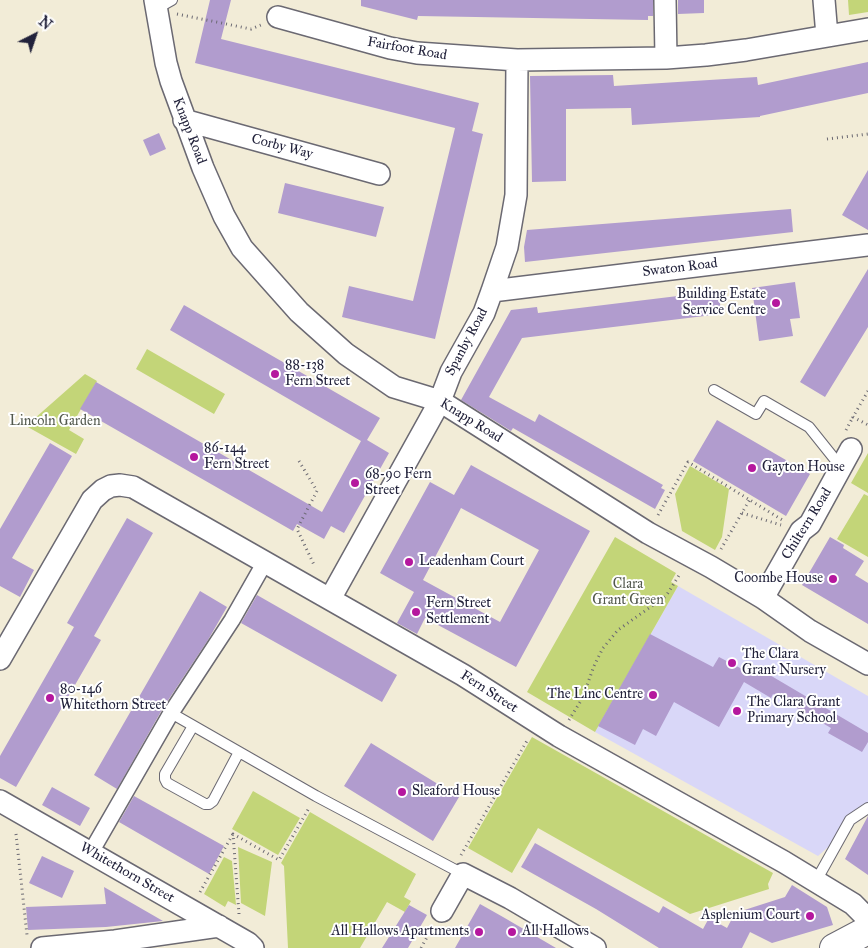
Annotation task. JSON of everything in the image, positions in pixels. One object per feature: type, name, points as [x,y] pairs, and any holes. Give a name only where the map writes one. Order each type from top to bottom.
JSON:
[{"type":"main road","points":[[834,948],[868,930]]},
{"type":"street","points":[[665,0],[666,58]]},
{"type":"street","points":[[824,0],[827,36]]},
{"type":"street","name":"Knapp Road","points":[[161,3],[166,63],[184,120],[224,216],[242,248],[289,302],[328,339],[370,372],[394,387],[440,400],[648,533],[711,567],[762,598],[810,631],[868,664]]},
{"type":"street","name":"Fairfoot Road","points":[[278,17],[390,48],[417,53],[517,60],[706,56],[868,29]]},
{"type":"street","name":"Spanby Road","points":[[330,599],[440,400],[451,372],[484,313],[492,291],[507,247],[516,195],[517,60]]},
{"type":"street","name":"Corby Way","points":[[184,120],[379,174]]},
{"type":"street","name":"Swaton Road","points":[[492,291],[868,245]]},
{"type":"street","name":"Chiltern Road","points":[[762,598],[801,531],[810,524],[846,458]]},
{"type":"street","name":"Fern Street","points":[[0,659],[92,500],[102,490],[110,486],[133,487],[463,675],[559,736],[816,882],[853,904],[868,919]]},
{"type":"street","points":[[91,852],[171,713],[232,620],[264,562]]},
{"type":"street","name":"Whitethorn Street","points":[[6,805],[248,942],[253,948]]},
{"type":"street","points":[[442,910],[458,871],[510,898],[596,948]]},
{"type":"street","points":[[35,943],[115,941],[225,930]]},
{"type":"lane","points":[[714,390],[756,414],[764,401],[809,427],[846,458]]},
{"type":"lane","points":[[171,713],[316,796],[458,871]]},
{"type":"lane","points":[[193,726],[165,774],[164,779],[205,804],[213,801],[239,752]]},
{"type":"lane","points":[[816,882],[850,820],[868,808]]},
{"type":"path","points":[[161,3],[251,29],[278,17]]},
{"type":"path","points":[[827,139],[868,134]]},
{"type":"path","points":[[868,390],[853,417],[868,425]]},
{"type":"path","points":[[300,461],[317,492],[297,529],[330,599]]},
{"type":"path","points":[[648,533],[688,462],[801,531]]},
{"type":"path","points":[[711,567],[750,499]]},
{"type":"path","points":[[742,512],[801,531]]},
{"type":"path","points":[[559,736],[582,699],[603,648],[618,630],[666,596],[691,557]]},
{"type":"path","points":[[458,871],[538,722]]},
{"type":"path","points":[[233,834],[279,860],[316,796]]},
{"type":"path","points":[[6,805],[35,943]]},
{"type":"path","points":[[191,910],[233,834]]},
{"type":"path","points":[[225,930],[239,917],[233,834]]},
{"type":"shaded area","name":"The Clara Grant Primary School","points":[[678,586],[868,696],[868,812],[818,856],[595,732]]},
{"type":"green space","points":[[848,0],[868,0],[868,12],[849,15]]},
{"type":"green space","points":[[147,349],[225,394],[214,414],[136,369]]},
{"type":"green space","name":"Lincoln Garden","points":[[85,374],[97,381],[69,430],[84,439],[76,454],[26,426]]},
{"type":"green space","points":[[868,453],[868,493],[851,483]]},
{"type":"green space","points":[[690,466],[729,489],[722,537],[715,550],[682,531],[675,494]]},
{"type":"green space","points":[[864,494],[868,496],[868,557],[837,539]]},
{"type":"green space","name":"Clara Grant Green","points":[[615,537],[676,573],[671,582],[678,586],[595,732],[527,692]]},
{"type":"green space","points":[[532,737],[773,873],[768,884],[769,889],[690,914],[538,828],[512,873],[468,848]]},
{"type":"green space","points":[[253,791],[300,818],[278,855],[232,829]]},
{"type":"green space","points":[[310,812],[416,874],[404,897],[411,901],[405,912],[387,902],[360,948],[288,948],[284,866],[281,863]]},
{"type":"green space","points":[[238,847],[272,862],[265,916],[241,903]]},
{"type":"green space","points":[[224,857],[232,861],[236,905],[228,901],[225,907],[204,894]]},
{"type":"building","points":[[210,0],[231,0],[221,39],[479,103],[472,131],[483,134],[435,339],[342,317],[349,286],[413,301],[455,128],[195,63]]},
{"type":"building","points":[[361,0],[653,0],[653,16],[648,16],[648,20],[418,16],[417,20],[361,6]]},
{"type":"building","points":[[678,0],[704,0],[704,13],[678,14]]},
{"type":"building","points":[[868,62],[868,93],[760,117],[632,125],[631,108],[566,109],[566,181],[532,182],[530,76],[613,75],[614,86],[757,77],[758,85]]},
{"type":"building","points":[[159,133],[166,149],[150,156],[143,140]]},
{"type":"building","points":[[868,170],[868,230],[842,215]]},
{"type":"building","points":[[285,183],[384,207],[376,237],[278,213]]},
{"type":"building","points":[[791,209],[793,232],[525,262],[524,247],[527,230]]},
{"type":"building","points":[[868,269],[868,327],[825,397],[800,382]]},
{"type":"building","name":"Building Estate Service Centre","points":[[795,282],[800,318],[790,319],[793,336],[759,341],[752,288]]},
{"type":"building","points":[[719,291],[721,314],[522,338],[489,397],[535,422],[539,414],[663,485],[661,488],[665,490],[655,509],[513,428],[511,431],[461,400],[511,310],[537,307],[538,313]]},
{"type":"building","points":[[184,305],[380,418],[367,440],[389,453],[344,533],[331,526],[324,539],[297,524],[293,531],[80,409],[96,382],[322,512],[361,441],[170,330]]},
{"type":"building","name":"Gayton House","points":[[717,420],[810,474],[786,516],[693,461]]},
{"type":"building","points":[[50,443],[72,456],[12,558],[34,570],[20,597],[0,586],[0,529]]},
{"type":"building","name":"Leadenham Court","points":[[471,465],[590,531],[516,667],[425,618],[417,634],[397,623],[414,592],[380,573],[430,482],[454,495]],"holes":[[[461,508],[539,550],[500,622],[423,580]]]},
{"type":"building","name":"80-146 Whitethorn Street","points":[[127,518],[153,533],[94,636],[101,640],[16,787],[0,778],[0,756],[74,627],[67,623]]},
{"type":"building","name":"Coombe House","points":[[830,537],[844,545],[843,548],[864,561],[855,575],[868,583],[868,624],[802,585]]},
{"type":"building","points":[[200,591],[227,607],[208,640],[163,708],[117,789],[94,775]]},
{"type":"building","points":[[257,595],[397,675],[382,702],[241,623]]},
{"type":"building","points":[[650,634],[713,667],[719,657],[742,669],[746,661],[868,733],[868,742],[862,752],[828,733],[831,728],[773,694],[771,698],[744,682],[719,727],[674,702],[656,736],[643,729],[635,745],[598,726]]},
{"type":"building","name":"Sleaford House","points":[[371,743],[459,797],[433,841],[344,786]]},
{"type":"building","points":[[52,787],[90,808],[80,826],[42,805]]},
{"type":"building","points":[[134,796],[224,846],[209,874],[119,822]]},
{"type":"building","points":[[868,816],[868,875],[845,859]]},
{"type":"building","points":[[535,843],[659,913],[663,906],[703,929],[709,918],[727,928],[735,913],[785,897],[792,885],[827,907],[833,925],[772,943],[750,932],[742,948],[659,948],[596,909],[521,867]]},
{"type":"building","points":[[42,856],[74,871],[62,898],[29,883]]},
{"type":"building","points":[[104,887],[163,921],[106,927],[28,930],[26,907],[106,904]]},
{"type":"building","points":[[480,904],[503,917],[556,948],[455,948]]},
{"type":"building","points":[[409,905],[427,915],[408,948],[382,948]]},
{"type":"place","name":"Building Estate Service Centre","points":[[776,303]]},
{"type":"place","name":"88-138 Fern Street","points":[[275,374]]},
{"type":"place","name":"86-144 Fern Street","points":[[194,457]]},
{"type":"place","name":"Gayton House","points":[[752,468]]},
{"type":"place","name":"68-90 Fern Street","points":[[355,483]]},
{"type":"place","name":"Leadenham Court","points":[[409,562]]},
{"type":"place","name":"Coombe House","points":[[833,579]]},
{"type":"place","name":"Fern Street Settlement","points":[[416,612]]},
{"type":"place","name":"The Clara Grant Nursery","points":[[732,663]]},
{"type":"place","name":"The Linc Centre","points":[[653,695]]},
{"type":"place","name":"80-146 Whitethorn Street","points":[[50,698]]},
{"type":"place","name":"The Clara Grant Primary School","points":[[737,711]]},
{"type":"place","name":"Sleaford House","points":[[402,792]]},
{"type":"place","name":"Asplenium Court","points":[[810,916]]},
{"type":"place","name":"All Hallows Apartments","points":[[479,932]]},
{"type":"place","name":"All Hallows","points":[[512,932]]}]
